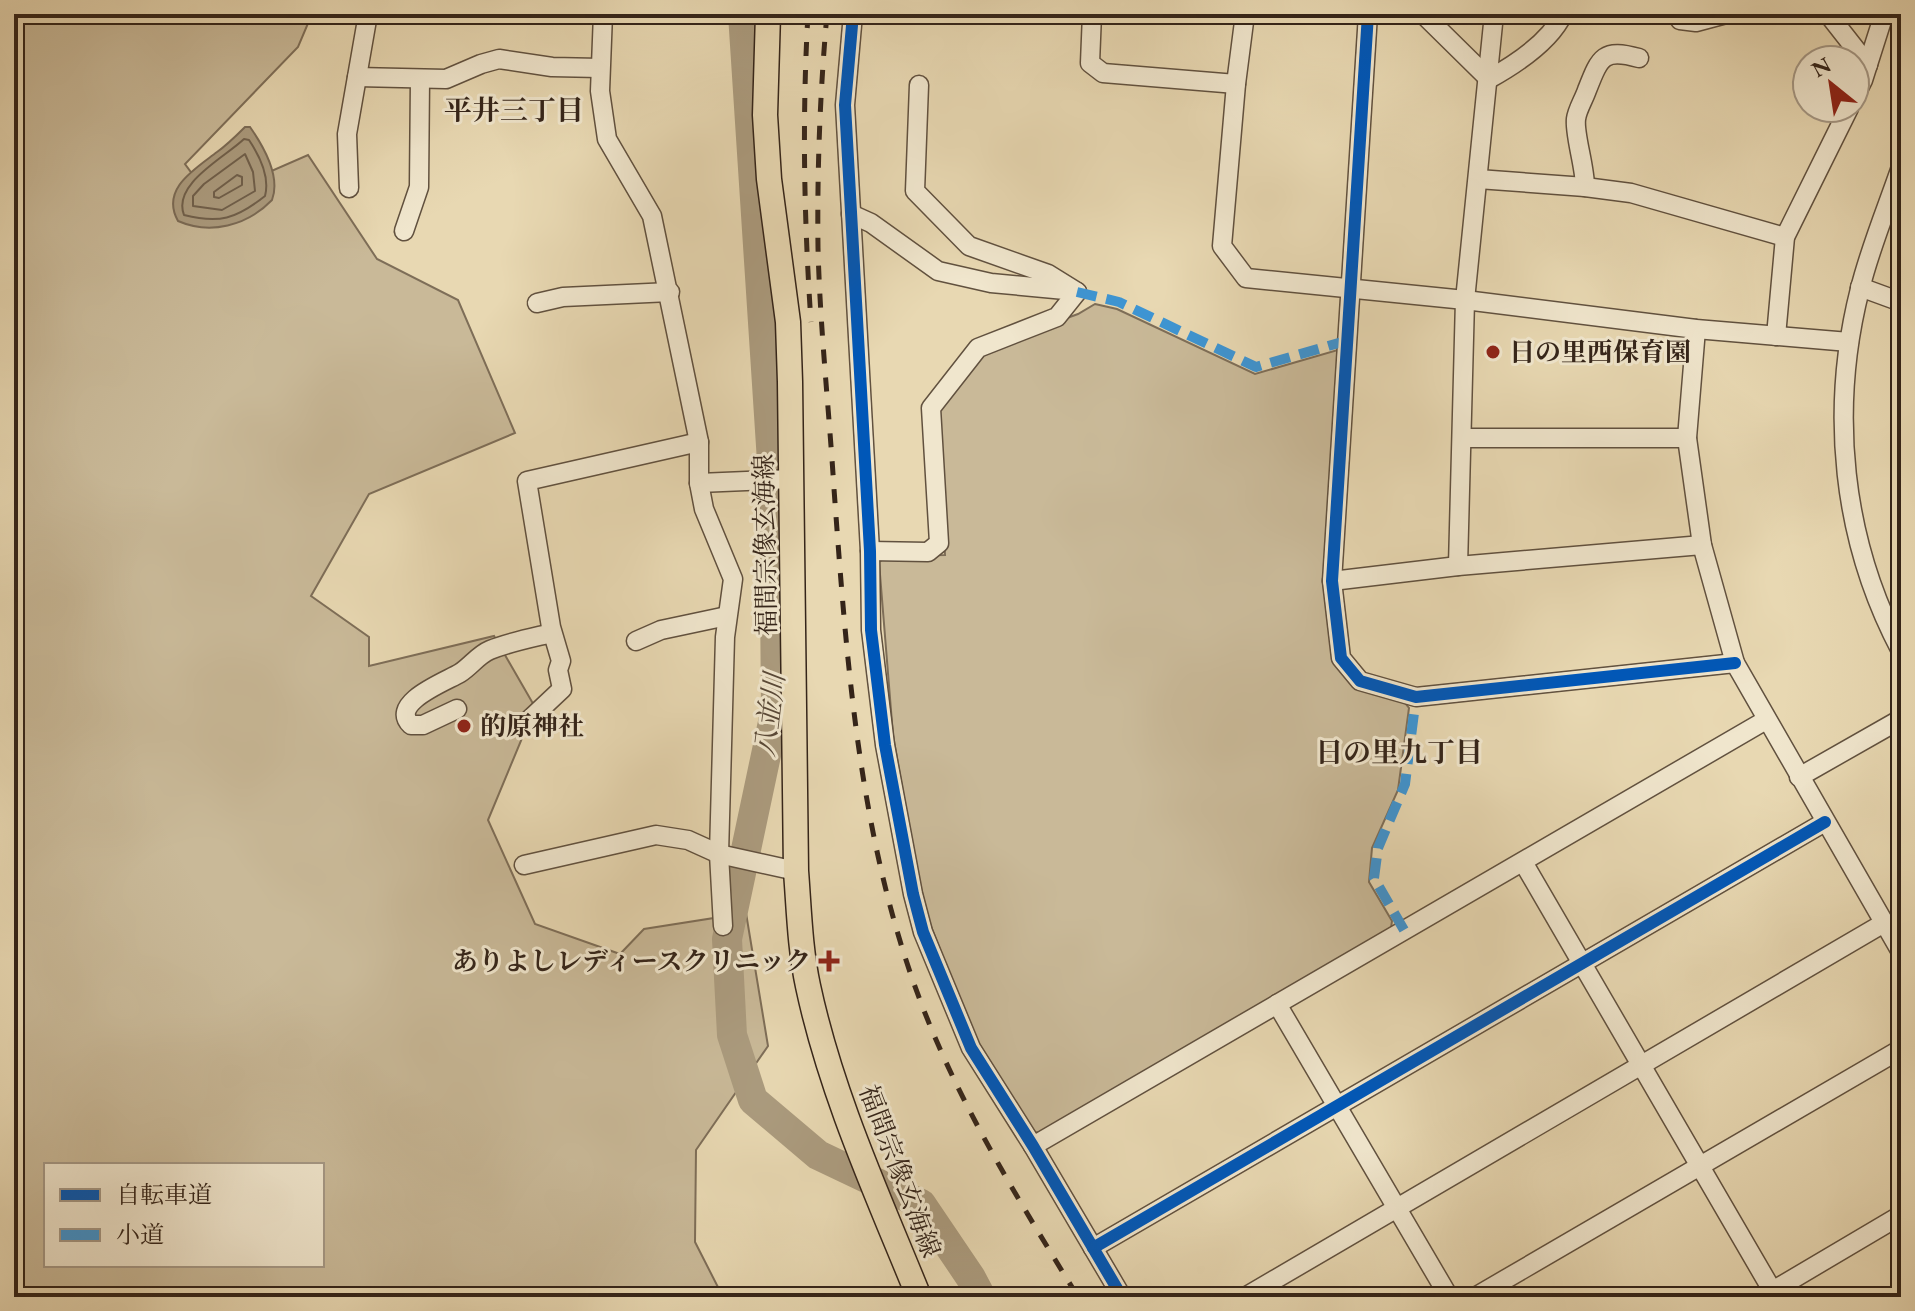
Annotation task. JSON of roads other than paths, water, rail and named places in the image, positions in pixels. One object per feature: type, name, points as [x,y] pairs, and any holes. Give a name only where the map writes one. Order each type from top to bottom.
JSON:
[{"type":"main road","name":"福間宗像玄海線","points":[[768,14],[765,115],[769,179],[788,322],[785,479],[796,871],[801,939],[820,1034],[848,1120],[919,1297]]},
{"type":"street","points":[[349,188],[347,134],[368,14]]},
{"type":"street","points":[[603,14],[600,68],[607,139],[652,216],[699,442],[699,483],[704,509],[733,579],[725,637],[719,854],[723,926]]},
{"type":"street","points":[[853,14],[845,105],[870,551],[871,630],[885,745],[923,932],[971,1048],[1122,1297]]},
{"type":"street","points":[[1092,14],[1090,63],[1103,73],[1236,84]]},
{"type":"street","points":[[1245,14],[1222,246],[1246,278],[1465,300],[1696,329],[1849,342]]},
{"type":"street","points":[[1368,14],[1332,581],[1341,658],[1360,681],[1416,697],[1735,663]]},
{"type":"street","points":[[1423,14],[1489,79]]},
{"type":"street","points":[[1458,566],[1465,300],[1494,14]]},
{"type":"street","points":[[1489,79],[1512,67],[1557,27],[1563,14]]},
{"type":"street","points":[[1676,14],[1680,20],[1696,22],[1726,14]]},
{"type":"street","points":[[1828,14],[1852,44]]},
{"type":"street","points":[[1871,55],[1884,14]]},
{"type":"street","points":[[1585,187],[1575,119],[1598,63],[1607,55],[1617,52],[1639,58]]},
{"type":"street","points":[[357,77],[446,79],[499,59],[552,67],[600,68]]},
{"type":"street","points":[[404,231],[419,187],[420,79]]},
{"type":"street","points":[[919,85],[915,191],[969,246],[1048,274],[1077,292]]},
{"type":"street","points":[[1776,336],[1785,237],[1841,124]]},
{"type":"street","points":[[1901,167],[1860,287],[1843,393],[1843,437],[1856,537],[1872,589],[1901,651]]},
{"type":"street","points":[[1478,179],[1631,193],[1785,237]]},
{"type":"street","points":[[851,214],[871,223],[938,271],[991,283],[1047,286],[1077,292]]},
{"type":"street","points":[[1860,287],[1901,302]]},
{"type":"street","points":[[537,303],[563,297],[670,292]]},
{"type":"street","points":[[870,551],[928,552],[939,543],[931,408],[978,348],[1057,317],[1077,292]]},
{"type":"street","points":[[1696,329],[1687,438],[1702,545],[1735,663],[1901,952]]},
{"type":"street","points":[[1463,438],[1687,438]]},
{"type":"street","points":[[528,721],[562,689],[558,670],[561,661],[552,633],[527,481],[699,442]]},
{"type":"street","points":[[699,483],[785,479]]},
{"type":"street","points":[[1332,581],[1458,566],[1702,545]]},
{"type":"street","points":[[636,641],[661,630],[727,616]]},
{"type":"street","points":[[457,709],[423,725],[411,725],[407,721],[406,714],[416,697],[458,675],[481,655],[514,642],[552,633]]},
{"type":"street","points":[[1799,777],[1901,719]]},
{"type":"street","points":[[1033,1146],[1766,720]]},
{"type":"street","points":[[1093,1248],[1825,822]]},
{"type":"street","points":[[524,865],[656,835],[688,840],[719,854],[796,871]]},
{"type":"street","points":[[1523,862],[1699,1165],[1770,1295],[1901,1215]]},
{"type":"street","points":[[1245,1297],[1884,923]]},
{"type":"street","points":[[1277,1004],[1449,1297]]},
{"type":"street","points":[[1475,1297],[1901,1049]]},
{"type":"water","points":[[245,127],[250,127],[270,162],[274,181],[272,200],[251,216],[228,226],[203,227],[178,221],[173,199],[182,181]]},
{"type":"waterway","name":"八並川","points":[[743,14],[774,492],[776,708],[727,939],[732,1035],[753,1100],[818,1155],[921,1204],[981,1297]]},
{"type":"railway","points":[[808,14],[805,168],[811,322]]},
{"type":"railway","points":[[827,14],[819,160],[821,308],[844,621],[870,817],[901,945],[939,1046],[994,1156],[1078,1297]]},
{"type":"place","name":"日の里西保育園","points":[[1493,352]]},
{"type":"place","name":"的原神社","points":[[464,726]]},
{"type":"place","name":"ありよしレディースクリニック","points":[[829,961]]},
{"type":"district","name":"平井三丁目","points":[[514,110]]},
{"type":"district","name":"日の里九丁目","points":[[1399,752]]}]
